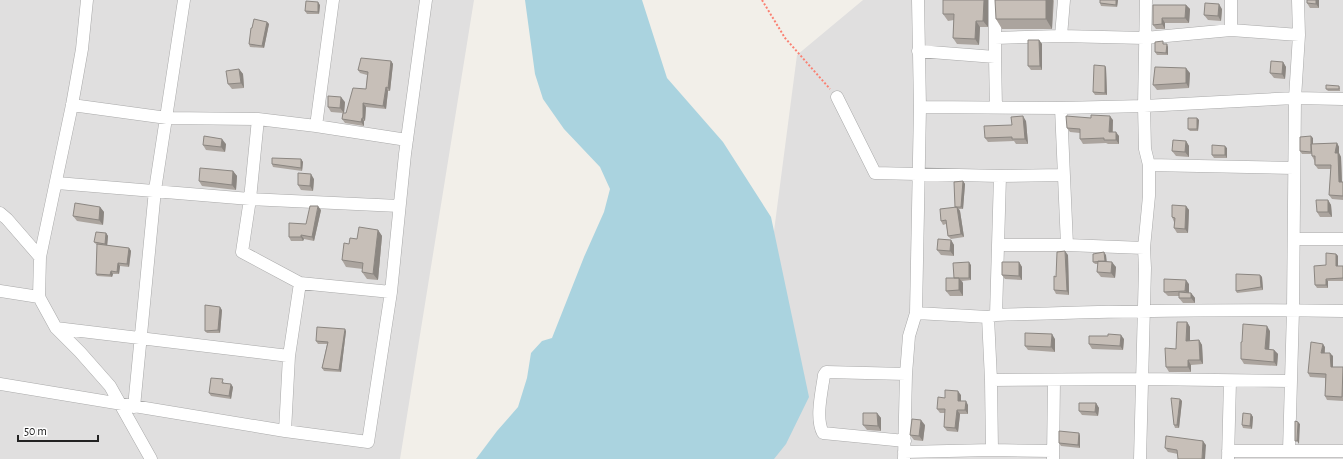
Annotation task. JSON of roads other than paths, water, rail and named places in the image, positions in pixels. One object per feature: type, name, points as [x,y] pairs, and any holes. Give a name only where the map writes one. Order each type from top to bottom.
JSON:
[{"type":"street","points":[[87,0],[82,49],[72,105],[40,257],[39,297],[56,328],[80,352],[110,386],[151,459]]},
{"type":"street","points":[[134,406],[156,190],[184,0]]},
{"type":"street","points":[[316,126],[333,0]]},
{"type":"street","points":[[0,384],[285,431],[368,442],[391,292],[407,140],[426,0]]},
{"type":"street","points":[[904,451],[906,374],[909,336],[916,313],[920,107],[918,0]]},
{"type":"street","points":[[996,0],[994,57],[996,107]]},
{"type":"street","points":[[1061,36],[1064,0]]},
{"type":"street","points":[[1140,459],[1145,268],[1144,248],[1149,196],[1149,165],[1145,150],[1144,106],[1146,0]]},
{"type":"street","points":[[1231,0],[1231,30]]},
{"type":"street","points":[[1289,451],[1293,310],[1295,98],[1299,35],[1298,0]]},
{"type":"street","points":[[995,38],[1061,36],[1145,38],[1231,30],[1299,35]]},
{"type":"street","points":[[918,51],[994,57]]},
{"type":"street","points":[[837,97],[875,173],[1000,176],[1064,175]]},
{"type":"street","points":[[920,107],[1061,108],[1144,106],[1295,98],[1343,99]]},
{"type":"street","points":[[72,105],[167,118],[258,119],[407,140]]},
{"type":"street","points":[[1061,108],[1067,245]]},
{"type":"street","points":[[258,119],[250,199],[242,252],[300,283],[391,292]]},
{"type":"street","points":[[1149,165],[1294,168]]},
{"type":"street","points":[[992,450],[992,316],[998,245],[1000,176]]},
{"type":"street","points":[[56,183],[156,190],[250,199],[400,206]]},
{"type":"street","points":[[0,213],[40,257]]},
{"type":"street","points":[[1294,239],[1343,239]]},
{"type":"street","points":[[998,245],[1067,245],[1144,248]]},
{"type":"street","points":[[285,431],[289,356],[300,283]]},
{"type":"street","points":[[0,291],[39,297]]},
{"type":"street","points":[[916,313],[992,316],[1143,310],[1343,311]]},
{"type":"street","points":[[56,328],[289,356]]},
{"type":"street","points":[[906,374],[826,372],[824,375],[819,409],[821,430],[823,434],[904,451],[992,450],[1053,455],[1054,380]]},
{"type":"street","points":[[991,380],[1142,379],[1291,381]]},
{"type":"street","points":[[1230,381],[1228,455],[1289,451],[1343,451]]},
{"type":"water","points":[[525,0],[642,0],[667,78],[723,142],[771,217],[809,397],[786,444],[774,459],[476,459],[497,431],[518,407],[527,378],[531,353],[542,341],[552,338],[584,257],[604,212],[610,189],[600,167],[564,129],[543,99],[535,74]]}]
